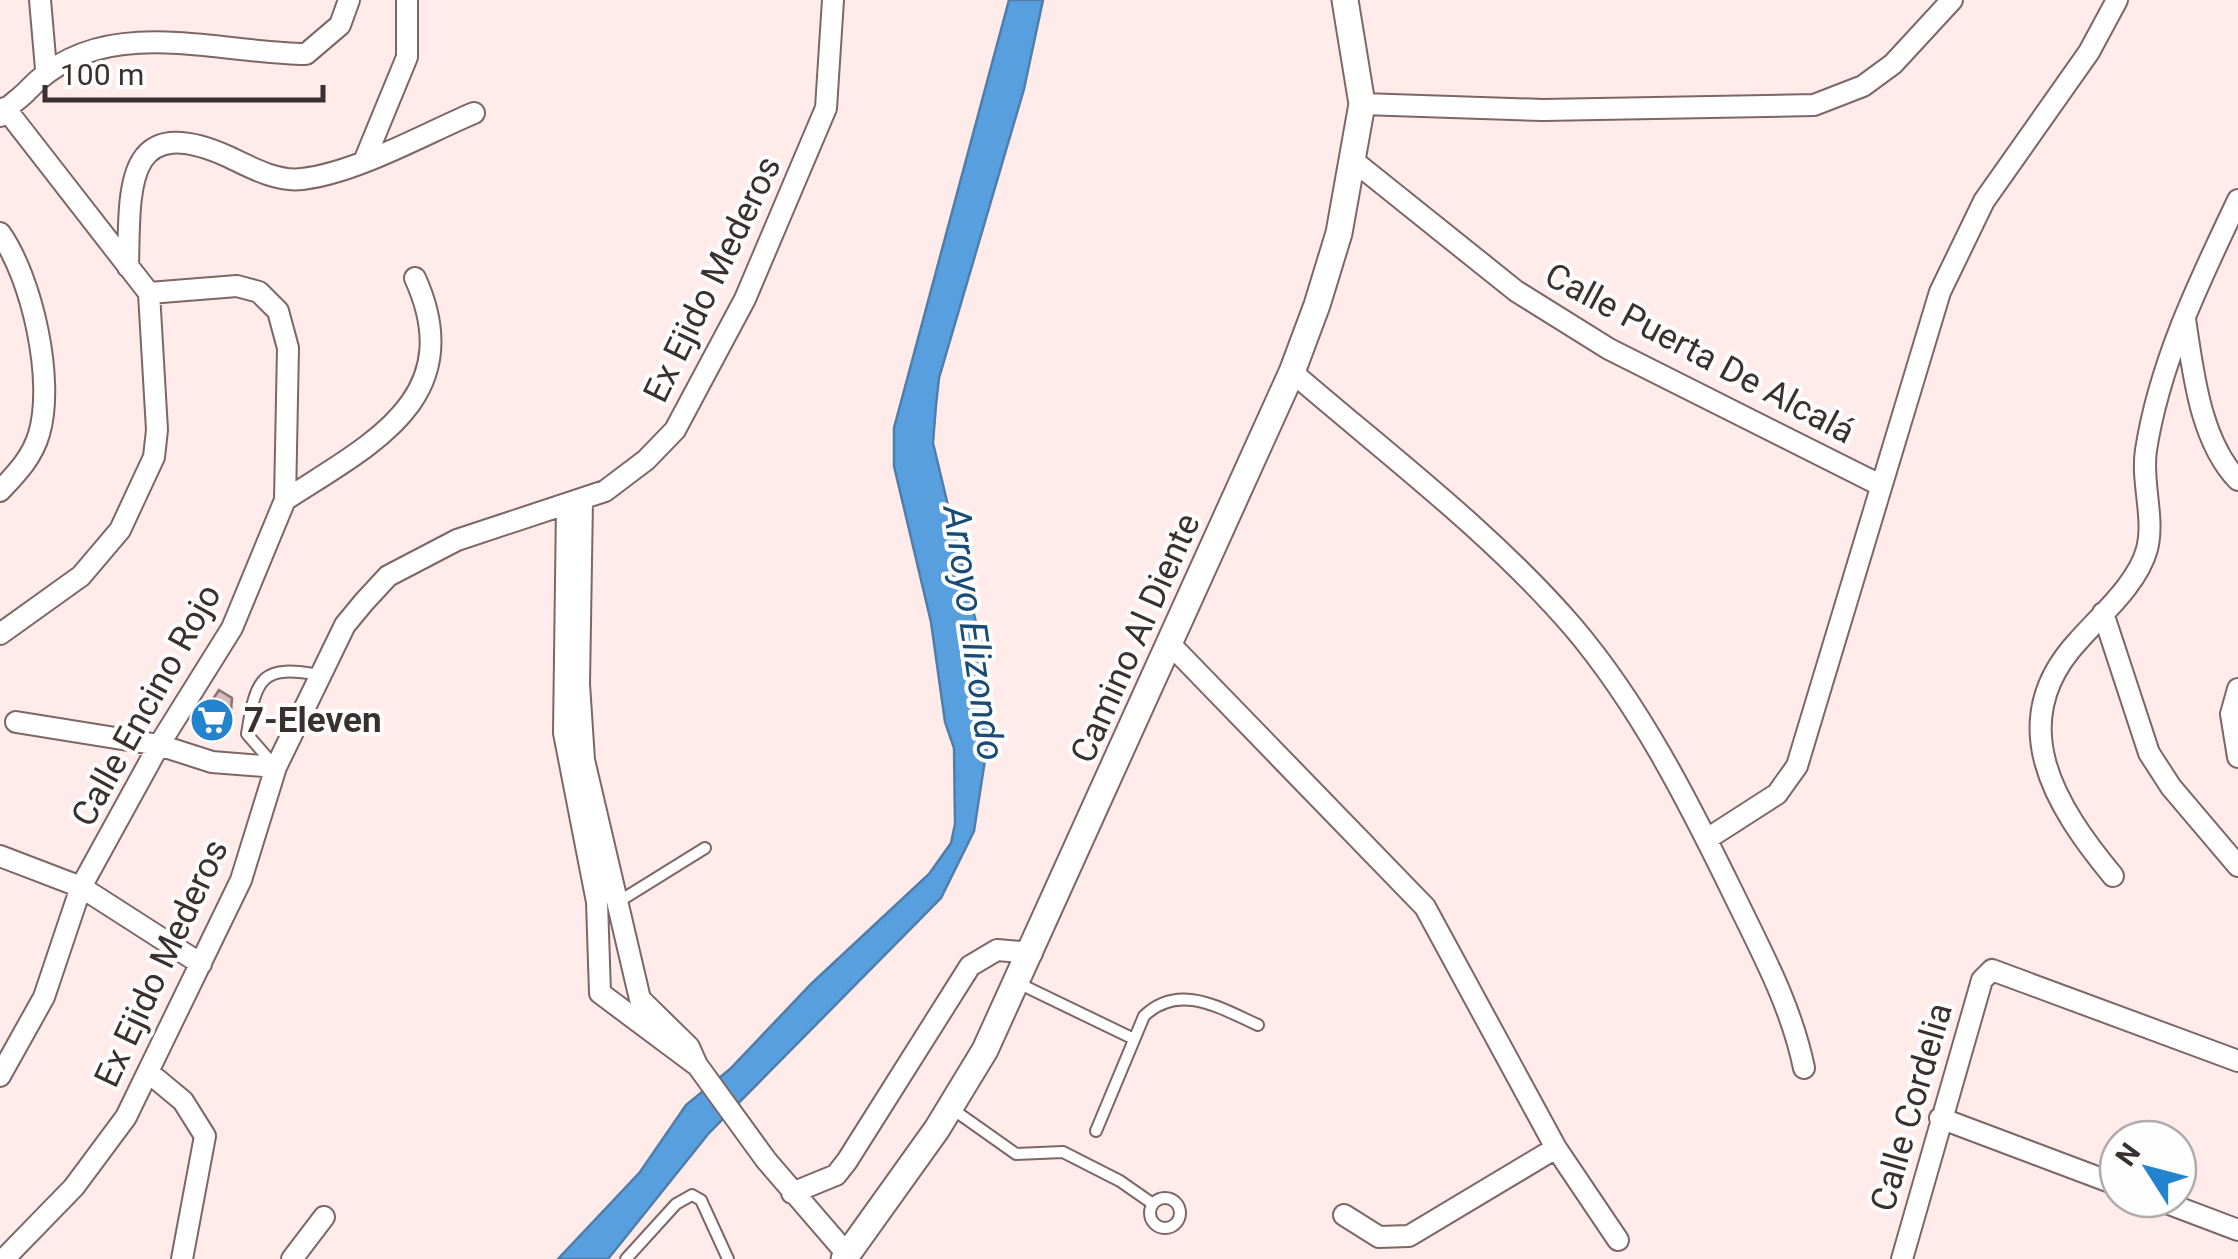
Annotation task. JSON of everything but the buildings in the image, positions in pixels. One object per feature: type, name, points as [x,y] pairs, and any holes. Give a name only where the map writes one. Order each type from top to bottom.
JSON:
[{"type":"street","points":[[40,0],[46,69]]},
{"type":"street","points":[[0,634],[82,576],[120,530],[154,457],[158,430],[149,293],[3,112],[46,69],[84,52],[132,41],[306,54],[340,25],[349,0]]},
{"type":"street","points":[[365,158],[407,57],[408,0]]},
{"type":"street","name":"Ex Ejido Mederos","points":[[4,1259],[74,1188],[126,1117],[241,880],[276,767],[345,626],[388,576],[458,540],[605,491],[646,460],[675,430],[746,299],[826,108],[834,0]]},
{"type":"street","name":"Camino Al Diente","points":[[845,1257],[950,1108],[1018,983],[1292,372],[1339,233],[1355,162],[1362,104],[1346,0]]},
{"type":"street","points":[[1362,104],[1543,110],[1814,105],[1863,86],[1892,64],[1952,0]]},
{"type":"street","points":[[1707,839],[1777,794],[1796,766],[1878,484],[1940,292],[1984,201],[2089,52],[2117,0]]},
{"type":"street","points":[[128,268],[133,172],[154,146],[170,142],[198,145],[273,176],[300,180],[365,158],[474,112]]},
{"type":"street","name":"Calle Puerta De Alcalá","points":[[1355,162],[1516,291],[1608,349],[1878,484]]},
{"type":"street","points":[[2113,876],[2075,830],[2056,797],[2043,766],[2040,739],[2056,673],[2146,553],[2145,456],[2184,312],[2238,200]]},
{"type":"street","points":[[0,233],[16,256],[28,290],[44,410],[38,437],[24,466],[0,492]]},
{"type":"street","points":[[285,500],[389,432],[408,409],[421,386],[430,327],[415,278]]},
{"type":"street","name":"Calle Encino Rojo","points":[[0,1076],[44,997],[82,886],[159,745],[232,628],[285,500],[288,348],[278,311],[259,292],[237,286],[149,293]]},
{"type":"street","points":[[2184,312],[2200,398],[2220,454],[2238,480]]},
{"type":"street","points":[[1292,372],[1533,584],[1572,626],[1628,699],[1707,839],[1794,1019],[1804,1068]]},
{"type":"street","points":[[575,503],[571,684],[607,902],[640,998],[689,1047],[700,1070],[749,1137],[845,1257]]},
{"type":"street","points":[[2104,613],[2149,753],[2171,787],[2238,866]]},
{"type":"street","points":[[1170,644],[1425,907],[1556,1148],[1618,1240]]},
{"type":"street","points":[[2238,690],[2230,714],[2238,757]]},
{"type":"street","points":[[16,722],[159,745],[212,762],[276,767]]},
{"type":"street","points":[[0,856],[82,886],[201,964]]},
{"type":"street","points":[[607,902],[597,955],[600,993],[700,1070]]},
{"type":"street","points":[[792,1193],[836,1175],[970,966],[998,950],[1032,953]]},
{"type":"street","points":[[597,955],[628,956]]},
{"type":"street","name":"Calle Cordelia","points":[[1902,1259],[1940,1118],[1986,975],[1998,970],[2238,1061]]},
{"type":"street","points":[[622,1012],[640,998]]},
{"type":"street","points":[[148,1072],[183,1101],[206,1136],[182,1259]]},
{"type":"street","points":[[1940,1118],[2098,1177]]},
{"type":"street","points":[[1344,1215],[1379,1238],[1410,1236],[1556,1148]]},
{"type":"street","points":[[2198,1215],[2238,1230]]},
{"type":"street","points":[[292,1259],[324,1217]]},
{"type":"lane","points":[[276,767],[247,734],[263,682],[270,672],[282,668],[320,676]]},
{"type":"lane","points":[[607,902],[705,848]]},
{"type":"lane","points":[[1018,983],[1134,1039]]},
{"type":"lane","points":[[1096,1132],[1144,1016],[1172,998],[1192,998],[1258,1025]]},
{"type":"lane","points":[[950,1108],[1016,1154],[1063,1152],[1120,1181],[1153,1204]]},
{"type":"lane","points":[[626,1259],[676,1204],[692,1195],[701,1200],[728,1259]]},
{"type":"water","name":"Arroyo Elizondo","points":[[1009,0],[1043,0],[1024,89],[939,378],[933,443],[985,660],[989,734],[974,831],[941,898],[709,1133],[608,1259],[558,1259],[640,1172],[686,1105],[730,1069],[811,984],[929,874],[951,843],[955,824],[954,748],[945,722],[931,622],[894,466],[894,428]]},
{"type":"place","name":"7-Eleven","points":[[212,720]]}]
